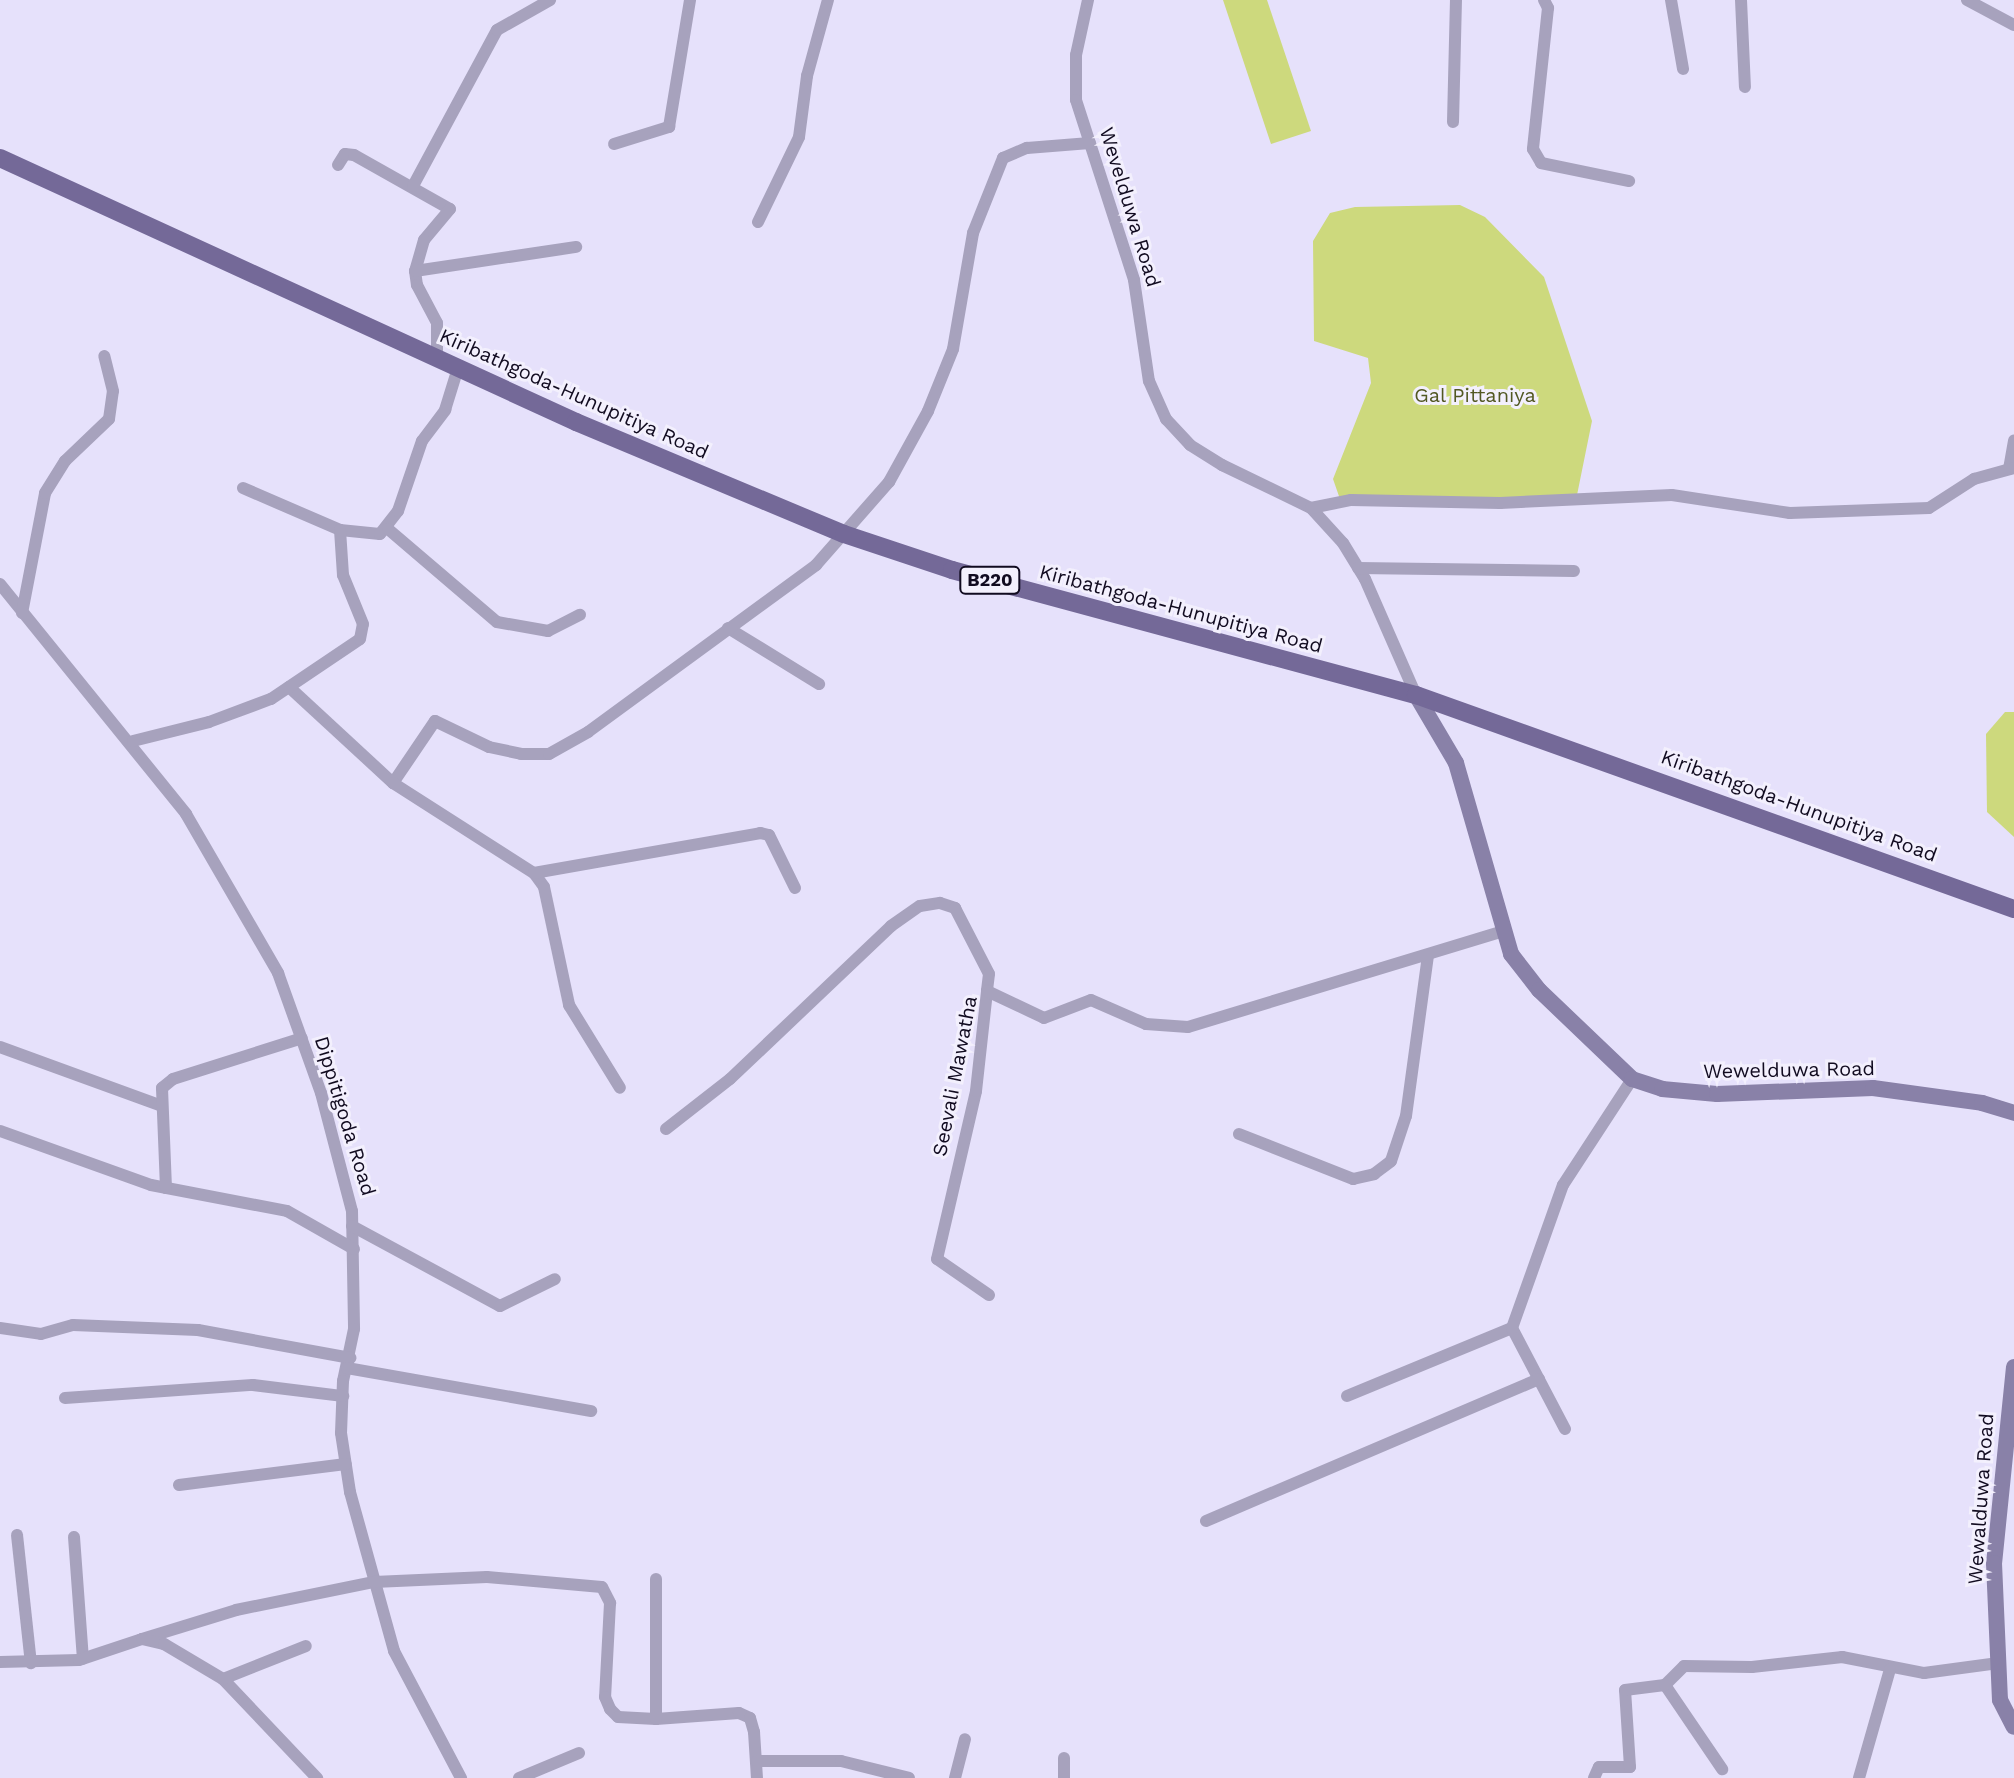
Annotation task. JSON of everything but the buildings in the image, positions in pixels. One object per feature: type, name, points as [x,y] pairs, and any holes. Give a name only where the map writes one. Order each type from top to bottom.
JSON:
[{"type":"main road","name":"Kiribathgoda-Hunupitiya Road","points":[[0,158],[458,368],[844,534],[952,570],[1416,695],[2014,909]]},
{"type":"street","points":[[413,186],[497,30],[550,0]]},
{"type":"street","points":[[614,144],[669,127],[690,0]]},
{"type":"street","points":[[758,222],[799,137],[807,76],[828,0]]},
{"type":"street","name":"Wevelduwa Road","points":[[1088,0],[1076,55],[1076,100],[1134,280],[1149,381],[1166,419],[1190,445],[1222,465],[1311,508],[1358,568],[1416,695]]},
{"type":"street","points":[[1453,122],[1456,0]]},
{"type":"street","points":[[1544,0],[1548,8],[1533,149],[1541,163],[1629,181]]},
{"type":"street","points":[[1671,0],[1683,69]]},
{"type":"street","points":[[1741,0],[1745,87]]},
{"type":"street","points":[[1967,0],[2014,25]]},
{"type":"street","points":[[393,783],[435,721],[489,747],[549,754],[588,732],[816,565],[889,482],[928,411],[953,349],[973,233],[1003,158],[1027,148],[1090,143]]},
{"type":"street","points":[[338,165],[348,153],[450,209],[424,240],[415,271],[437,323],[437,358]]},
{"type":"street","points":[[415,271],[576,247]]},
{"type":"street","points":[[22,613],[45,493],[65,461],[109,419],[113,391],[104,356]]},
{"type":"street","points":[[388,529],[422,441],[445,410],[458,368]]},
{"type":"street","points":[[1311,508],[1351,500],[1500,503],[1672,495],[1790,513],[1929,508],[1974,479],[2011,468],[2014,440]]},
{"type":"street","points":[[243,488],[340,530],[364,535],[388,529]]},
{"type":"street","points":[[388,529],[497,622],[548,631],[580,615]]},
{"type":"street","points":[[133,741],[241,711],[289,687],[360,639],[363,631],[343,575],[340,530]]},
{"type":"street","points":[[1358,568],[1574,571]]},
{"type":"street","name":"Dippitigoda Road","points":[[0,584],[133,741],[186,814],[240,902],[278,973],[328,1120],[352,1226],[354,1249],[348,1363],[343,1396],[346,1464],[394,1651],[461,1778]]},
{"type":"street","points":[[728,628],[819,684]]},
{"type":"street","points":[[289,687],[393,783],[486,847],[534,873],[544,887],[569,1005],[620,1088]]},
{"type":"street","name":"Wewelduwa Road","points":[[1416,695],[1456,763],[1511,954],[1539,990],[1632,1079],[1662,1089],[1717,1094],[1873,1088],[1982,1103],[2014,1113]]},
{"type":"street","points":[[534,873],[760,833],[769,835],[795,888]]},
{"type":"street","points":[[666,1129],[730,1079],[891,926],[920,906],[940,903],[955,908],[989,974],[987,991]]},
{"type":"street","name":"Seevali Mawatha","points":[[989,1295],[937,1259],[976,1091],[987,991],[1044,1018],[1091,1000],[1146,1024],[1177,1029],[1503,931]]},
{"type":"street","points":[[1239,1134],[1353,1179],[1374,1174],[1391,1161],[1406,1116],[1428,955]]},
{"type":"street","points":[[166,1188],[162,1088],[173,1079],[302,1038]]},
{"type":"street","points":[[0,1047],[162,1106]]},
{"type":"street","points":[[1565,1429],[1512,1328],[1563,1185],[1632,1079]]},
{"type":"street","points":[[0,1131],[166,1188],[287,1211],[354,1249]]},
{"type":"street","points":[[352,1226],[500,1306],[555,1279]]},
{"type":"street","points":[[0,1328],[41,1334],[73,1325],[198,1330],[591,1411]]},
{"type":"street","points":[[1347,1396],[1512,1328]]},
{"type":"street","name":"Wewalduwa Road","points":[[2014,1367],[1994,1563],[2000,1700],[2014,1727]]},
{"type":"street","points":[[1206,1521],[1539,1379]]},
{"type":"street","points":[[65,1398],[253,1385],[343,1396]]},
{"type":"street","points":[[179,1485],[346,1464]]},
{"type":"street","points":[[17,1535],[31,1663]]},
{"type":"street","points":[[74,1537],[83,1659]]},
{"type":"street","points":[[0,1662],[83,1659],[236,1610],[374,1582],[487,1577],[602,1587],[610,1603],[605,1697],[610,1709],[618,1717],[656,1719],[739,1713],[750,1718],[757,1778]]},
{"type":"street","points":[[656,1579],[656,1719]]},
{"type":"street","points":[[142,1639],[164,1644],[223,1679],[317,1778]]},
{"type":"street","points":[[223,1679],[306,1646]]},
{"type":"street","points":[[1594,1778],[1599,1767],[1630,1767],[1625,1690],[1665,1685],[1684,1666],[1752,1667],[1842,1657],[1890,1669],[1949,1672],[1998,1663]]},
{"type":"street","points":[[1859,1778],[1890,1669]]},
{"type":"street","points":[[1665,1685],[1722,1769]]},
{"type":"street","points":[[955,1778],[965,1739]]},
{"type":"street","points":[[519,1778],[579,1753]]},
{"type":"street","points":[[1064,1758],[1064,1778]]},
{"type":"street","points":[[757,1761],[841,1761],[909,1778]]},
{"type":"green space","points":[[1223,0],[1267,0],[1311,131],[1271,144]]},
{"type":"green space","name":"Gal Pittaniya","points":[[1460,205],[1485,217],[1544,277],[1592,421],[1576,500],[1341,502],[1333,479],[1371,383],[1368,358],[1314,341],[1313,241],[1330,213],[1355,207]]},
{"type":"green space","points":[[2005,712],[2014,712],[2014,837],[1987,812],[1986,734]]}]
